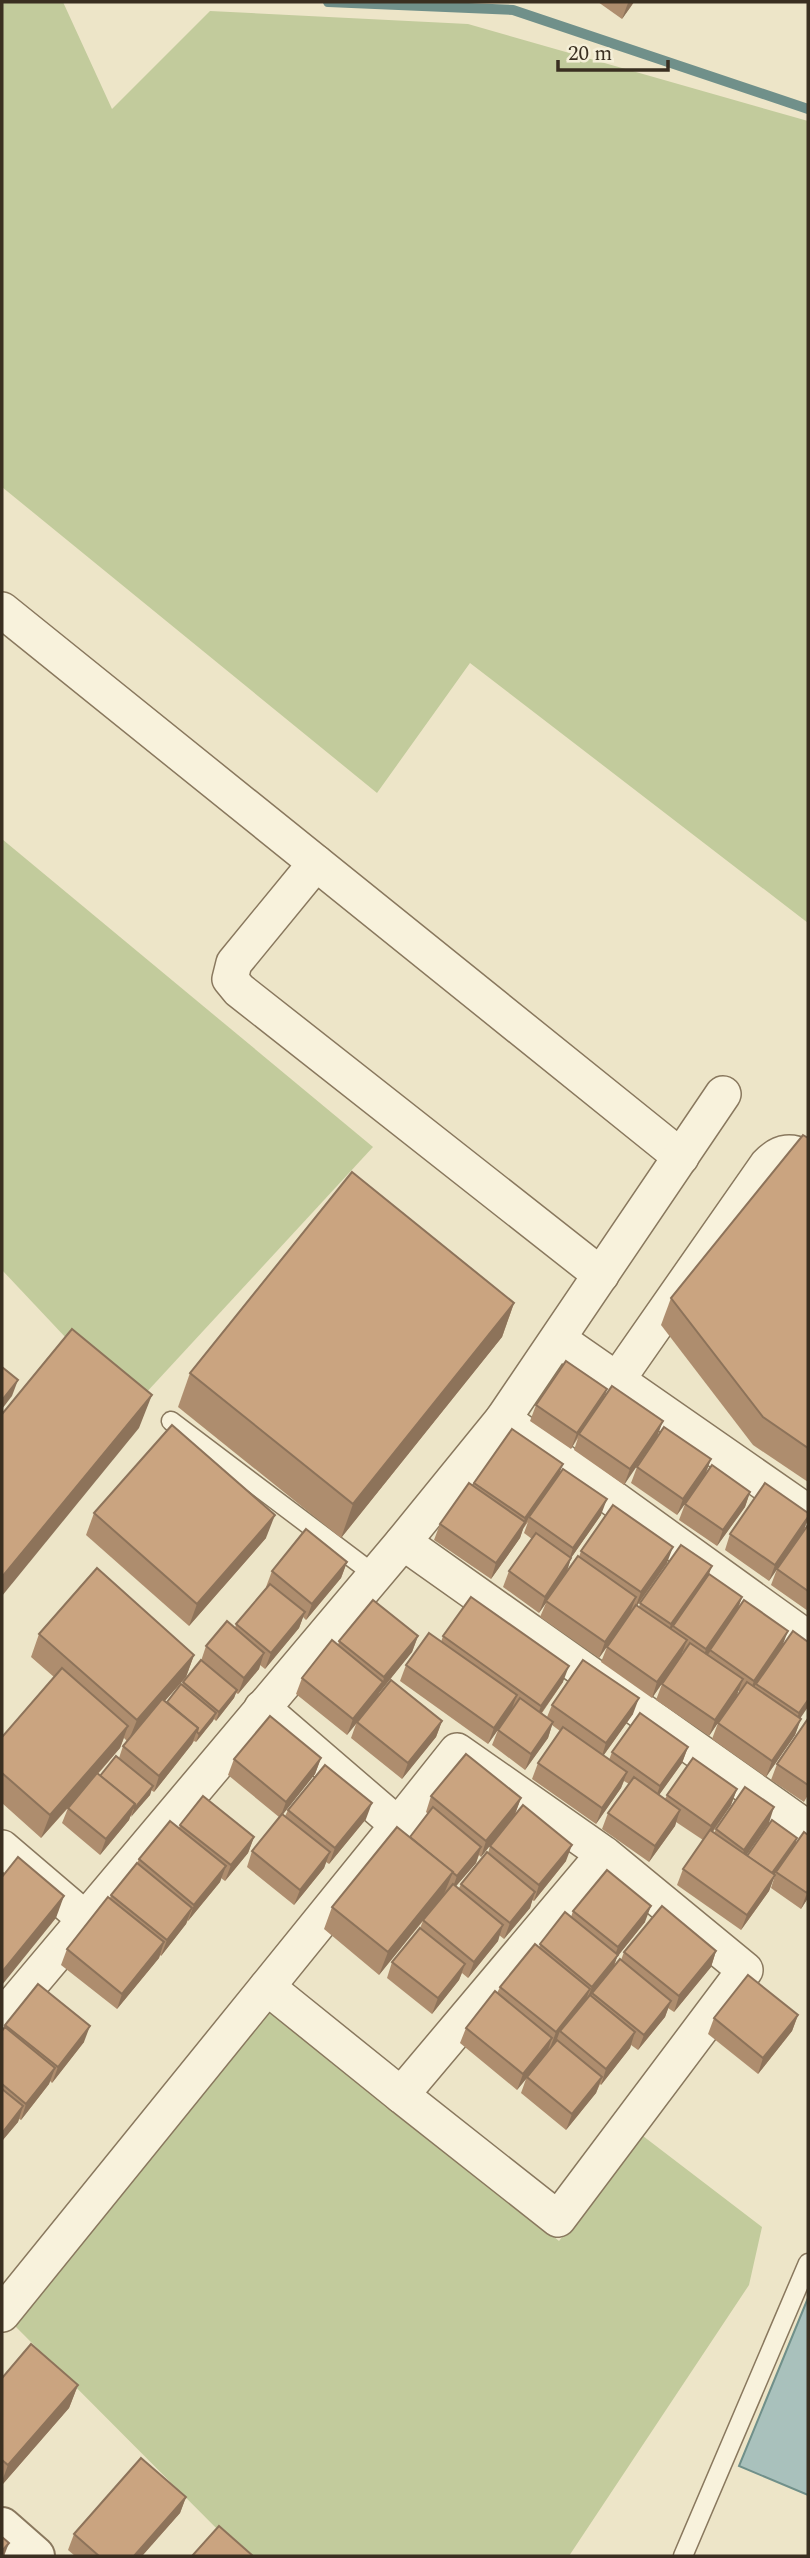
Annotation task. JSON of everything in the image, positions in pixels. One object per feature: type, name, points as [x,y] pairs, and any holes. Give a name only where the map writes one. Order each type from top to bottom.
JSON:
[{"type":"street","points":[[2,610],[681,1157]]},
{"type":"street","points":[[316,863],[234,963],[230,979],[239,990],[601,1275]]},
{"type":"street","points":[[2,2018],[375,1576],[503,1419],[723,1094]]},
{"type":"street","points":[[617,1380],[767,1165],[776,1155],[789,1152],[808,1161]]},
{"type":"street","points":[[558,1339],[808,1513]]},
{"type":"street","points":[[503,1419],[808,1639]]},
{"type":"street","points":[[403,1542],[808,1829]]},
{"type":"street","points":[[262,1708],[398,1825]]},
{"type":"street","points":[[2,2314],[457,1751],[604,1854],[745,1970],[558,2219],[267,1987]]},
{"type":"street","points":[[2,1848],[84,1918]]},
{"type":"street","points":[[401,2095],[604,1854]]},
{"type":"street","points":[[2,2527],[35,2556]]},
{"type":"lane","points":[[171,1421],[375,1576]]},
{"type":"lane","points":[[683,2556],[808,2263]]},
{"type":"green space","points":[[2,2],[63,2],[112,109],[210,11],[468,24],[808,121],[808,923],[470,663],[377,793],[2,487]]},
{"type":"green space","points":[[2,839],[373,1147],[132,1408],[2,1270]]},
{"type":"green space","points":[[274,2004],[559,2241],[643,2136],[762,2227],[749,2285],[569,2556],[244,2556],[12,2323]]},
{"type":"water","points":[[808,2298],[808,2495],[739,2466]]},
{"type":"building","points":[[803,1135],[808,1138],[808,1448],[763,1417],[671,1298]]},
{"type":"building","points":[[352,1172],[514,1303],[353,1504],[190,1373]]},
{"type":"building","points":[[72,1329],[152,1395],[2,1577],[2,1414]]},
{"type":"building","points":[[566,1361],[607,1389],[577,1433],[536,1405]]},
{"type":"building","points":[[2,1367],[18,1380],[2,1400]]},
{"type":"building","points":[[612,1386],[663,1421],[630,1469],[579,1434]]},
{"type":"building","points":[[172,1425],[275,1515],[197,1604],[94,1513]]},
{"type":"building","points":[[664,1427],[711,1459],[683,1499],[637,1467]]},
{"type":"building","points":[[512,1429],[563,1464],[525,1518],[474,1483]]},
{"type":"building","points":[[712,1465],[750,1492],[723,1530],[685,1504]]},
{"type":"building","points":[[563,1469],[607,1499],[573,1548],[529,1517]]},
{"type":"building","points":[[469,1483],[525,1522],[496,1563],[440,1524]]},
{"type":"building","points":[[765,1483],[808,1513],[808,1517],[775,1565],[730,1534]]},
{"type":"building","points":[[613,1505],[673,1547],[641,1592],[581,1551]]},
{"type":"building","points":[[808,1525],[808,1591],[777,1569]]},
{"type":"building","points":[[306,1529],[347,1562],[312,1604],[272,1571]]},
{"type":"building","points":[[536,1533],[571,1558],[545,1597],[509,1571]]},
{"type":"building","points":[[681,1545],[712,1566],[671,1624],[640,1603]]},
{"type":"building","points":[[578,1556],[636,1597],[605,1642],[546,1601]]},
{"type":"building","points":[[97,1568],[194,1655],[137,1720],[39,1634]]},
{"type":"building","points":[[709,1574],[742,1597],[706,1649],[673,1626]]},
{"type":"building","points":[[270,1584],[305,1612],[271,1653],[236,1624]]},
{"type":"building","points":[[471,1597],[569,1666],[541,1706],[443,1636]]},
{"type":"building","points":[[373,1600],[418,1636],[384,1677],[339,1641]]},
{"type":"building","points":[[744,1600],[788,1631],[754,1681],[710,1650]]},
{"type":"building","points":[[636,1605],[687,1640],[657,1682],[607,1647]]},
{"type":"building","points":[[227,1621],[264,1653],[244,1678],[206,1646]]},
{"type":"building","points":[[793,1631],[808,1642],[808,1700],[799,1713],[756,1684]]},
{"type":"building","points":[[429,1633],[517,1695],[494,1728],[406,1665]]},
{"type":"building","points":[[332,1640],[383,1682],[353,1719],[302,1678]]},
{"type":"building","points":[[690,1643],[743,1679],[715,1720],[662,1684]]},
{"type":"building","points":[[201,1660],[237,1690],[219,1712],[183,1682]]},
{"type":"building","points":[[583,1660],[639,1698],[606,1743],[552,1705]]},
{"type":"building","points":[[62,1668],[128,1726],[50,1815],[2,1773],[2,1737]]},
{"type":"building","points":[[391,1680],[442,1721],[408,1763],[357,1722]]},
{"type":"building","points":[[747,1682],[801,1719],[772,1761],[718,1723]]},
{"type":"building","points":[[181,1684],[216,1713],[199,1734],[198,1728],[167,1702]]},
{"type":"building","points":[[520,1698],[553,1722],[531,1754],[498,1730]]},
{"type":"building","points":[[162,1699],[198,1728],[159,1776],[123,1746]]},
{"type":"building","points":[[640,1713],[688,1747],[660,1786],[612,1752]]},
{"type":"building","points":[[270,1716],[321,1758],[286,1802],[234,1759]]},
{"type":"building","points":[[808,1721],[808,1785],[777,1764]]},
{"type":"building","points":[[563,1727],[627,1772],[602,1808],[538,1763]]},
{"type":"building","points":[[466,1754],[521,1798],[486,1841],[431,1796]]},
{"type":"building","points":[[116,1756],[153,1786],[134,1809],[135,1804],[100,1776]]},
{"type":"building","points":[[693,1758],[737,1789],[711,1826],[667,1795]]},
{"type":"building","points":[[325,1765],[372,1803],[335,1848],[288,1810]]},
{"type":"building","points":[[97,1773],[135,1804],[106,1839],[68,1808]]},
{"type":"building","points":[[634,1777],[680,1810],[655,1846],[608,1813]]},
{"type":"building","points":[[745,1787],[774,1807],[744,1850],[716,1829]]},
{"type":"building","points":[[203,1796],[254,1837],[231,1865],[180,1825]]},
{"type":"building","points":[[523,1805],[572,1845],[539,1885],[490,1846]]},
{"type":"building","points":[[433,1807],[481,1847],[457,1876],[410,1837]]},
{"type":"building","points":[[282,1814],[330,1852],[300,1890],[252,1851]]},
{"type":"building","points":[[772,1820],[797,1838],[772,1873],[747,1856]]},
{"type":"building","points":[[170,1821],[226,1866],[194,1905],[139,1859]]},
{"type":"building","points":[[397,1827],[453,1872],[388,1952],[332,1907]]},
{"type":"building","points":[[710,1830],[775,1875],[747,1915],[683,1869]]},
{"type":"building","points":[[804,1832],[808,1835],[807,1893],[776,1872]]},
{"type":"building","points":[[487,1852],[535,1892],[510,1923],[461,1884]]},
{"type":"building","points":[[18,1857],[64,1896],[2,1972],[2,1877]]},
{"type":"building","points":[[137,1863],[192,1908],[167,1940],[111,1895]]},
{"type":"building","points":[[607,1870],[651,1906],[618,1947],[573,1911]]},
{"type":"building","points":[[453,1884],[503,1925],[474,1962],[423,1920]]},
{"type":"building","points":[[108,1897],[164,1942],[122,1994],[67,1949]]},
{"type":"building","points":[[662,1906],[716,1951],[679,1996],[624,1952]]},
{"type":"building","points":[[565,1912],[618,1955],[592,1987],[540,1944]]},
{"type":"building","points":[[420,1928],[465,1964],[438,1998],[392,1962]]},
{"type":"building","points":[[535,1944],[590,1989],[556,2032],[500,1987]]},
{"type":"building","points":[[620,1959],[671,2001],[644,2035],[592,1993]]},
{"type":"building","points":[[748,1975],[798,2015],[763,2058],[714,2018]]},
{"type":"building","points":[[38,1984],[90,2026],[58,2067],[5,2025]]},
{"type":"building","points":[[495,1991],[552,2038],[523,2074],[466,2028]]},
{"type":"building","points":[[590,1995],[635,2032],[606,2069],[560,2031]]},
{"type":"building","points":[[5,2027],[55,2068],[26,2104],[2,2084],[2,2031]]},
{"type":"building","points":[[557,2040],[602,2077],[572,2114],[527,2077]]},
{"type":"building","points":[[2,2089],[23,2106],[2,2133]]},
{"type":"building","points":[[31,2344],[78,2385],[8,2465],[2,2460],[2,2378]]},
{"type":"building","points":[[141,2458],[186,2497],[134,2556],[99,2556],[74,2534]]},
{"type":"building","points":[[219,2526],[253,2556],[192,2556]]},
{"type":"building","points":[[2,2537],[9,2543],[2,2551]]},
{"type":"waterway","points":[[328,2],[513,10],[808,109]]}]
